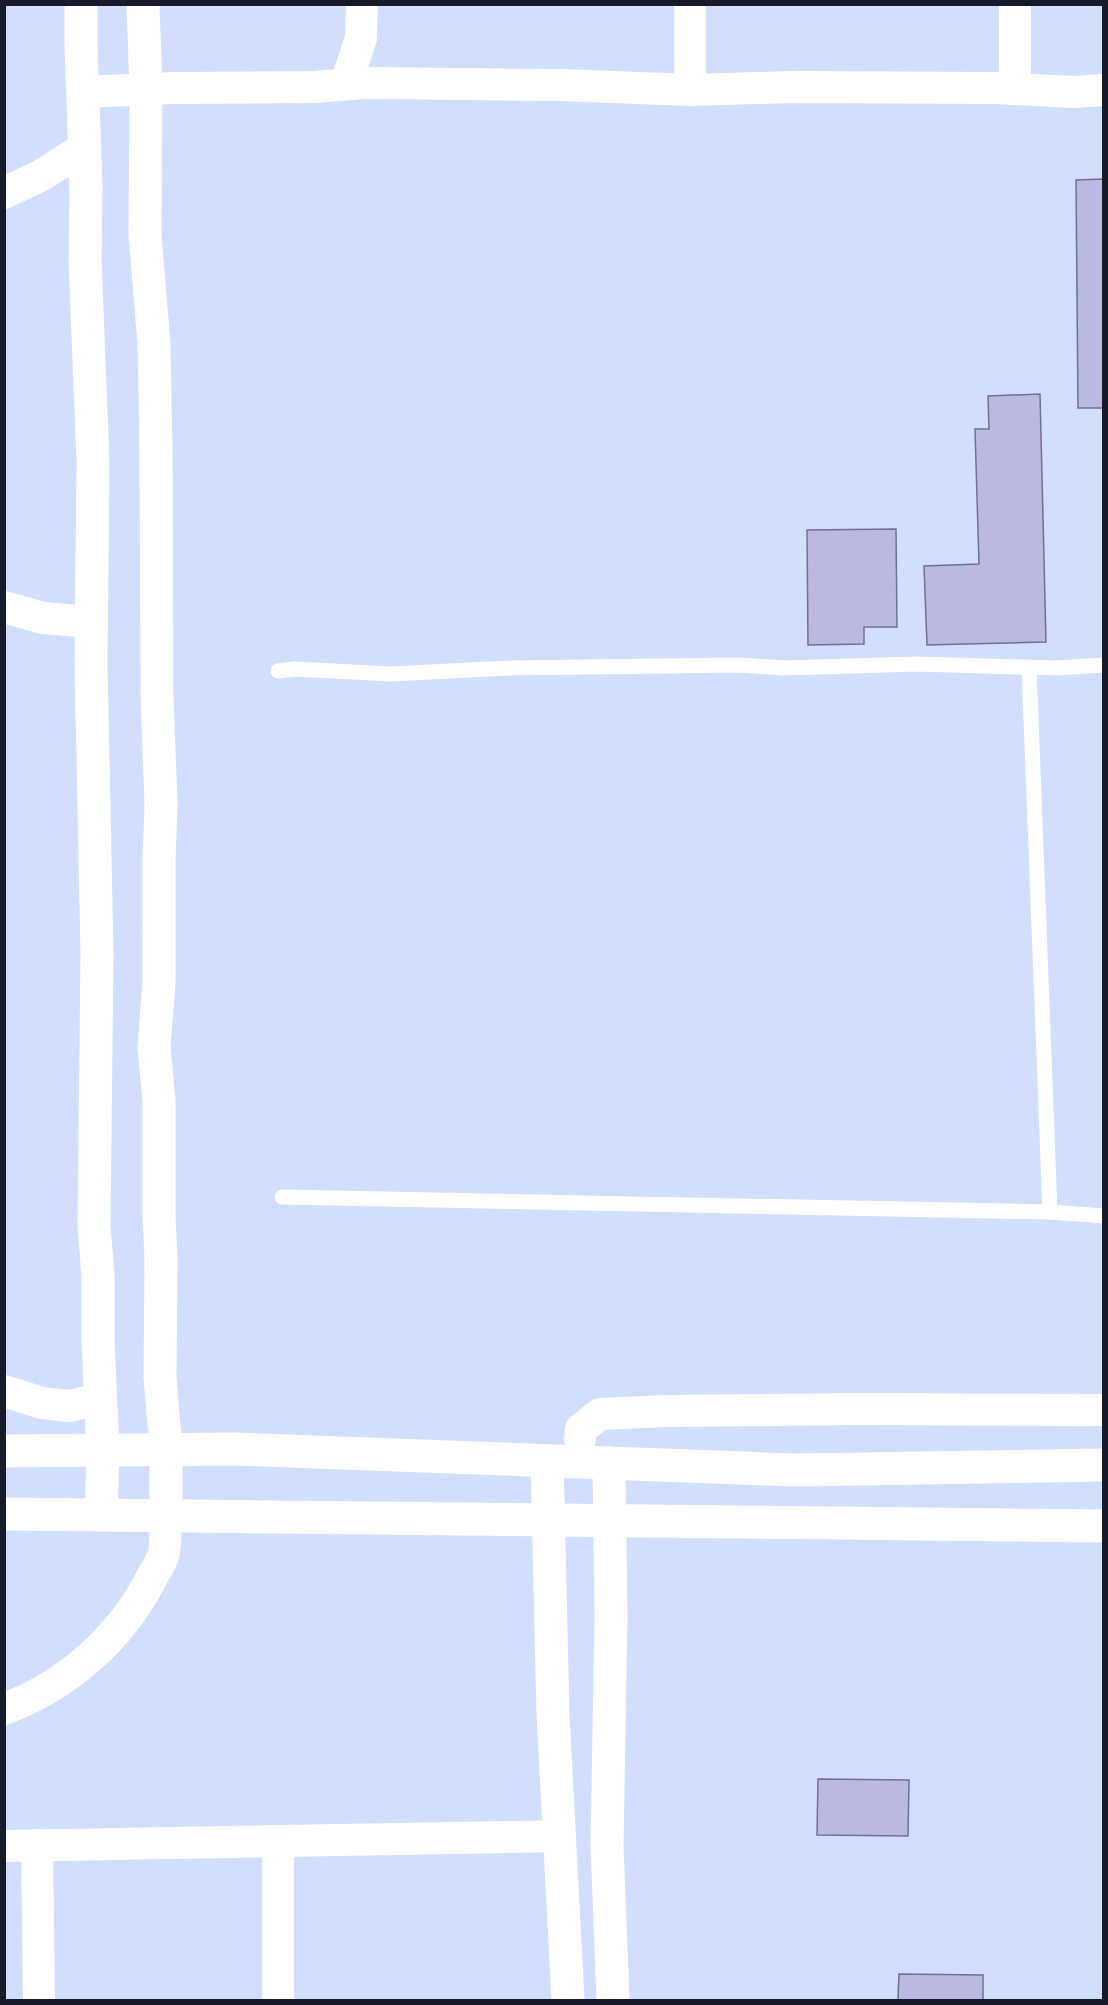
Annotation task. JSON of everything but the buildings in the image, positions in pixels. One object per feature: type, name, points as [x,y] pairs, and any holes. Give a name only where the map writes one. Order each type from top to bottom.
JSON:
[{"type":"street","points":[[81,4],[85,260],[93,461],[91,622],[97,954],[94,1225],[98,1277],[103,1450],[101,1515]]},
{"type":"street","points":[[4,1709],[22,1702],[79,1668],[118,1628],[143,1594],[164,1554],[166,1450],[160,1377],[159,1101],[154,1047],[159,982],[161,804],[157,696],[154,344],[145,236],[146,89],[143,4]]},
{"type":"street","points":[[346,84],[361,38],[362,4]]},
{"type":"street","points":[[690,4],[690,90]]},
{"type":"street","points":[[1015,4],[1015,89]]},
{"type":"street","points":[[82,92],[315,87],[365,83],[560,85],[690,90],[792,87],[1015,89],[1073,92],[1104,90]]},
{"type":"street","points":[[4,194],[42,175],[84,148]]},
{"type":"street","points":[[4,607],[43,618],[91,622]]},
{"type":"street","points":[[4,1391],[42,1403],[69,1406],[100,1399]]},
{"type":"street","points":[[547,1462],[580,1439],[581,1429],[600,1414],[861,1409],[1104,1410]]},
{"type":"street","points":[[580,1439],[609,1463]]},
{"type":"street","points":[[4,1452],[236,1449],[794,1470],[1104,1465]]},
{"type":"street","points":[[547,1462],[559,1836],[568,2001]]},
{"type":"street","points":[[609,1463],[611,1616],[607,1846],[613,2001]]},
{"type":"street","points":[[4,1514],[1104,1526]]},
{"type":"street","points":[[4,1846],[559,1836]]},
{"type":"street","points":[[278,1841],[278,2001]]},
{"type":"street","points":[[37,1845],[39,2001]]},
{"type":"lane","points":[[278,670],[391,674],[509,669],[738,665],[785,668],[917,664],[1056,668],[1104,665]]},
{"type":"lane","points":[[1029,667],[1050,1212]]},
{"type":"lane","points":[[282,1197],[1050,1212],[1104,1216]]}]
